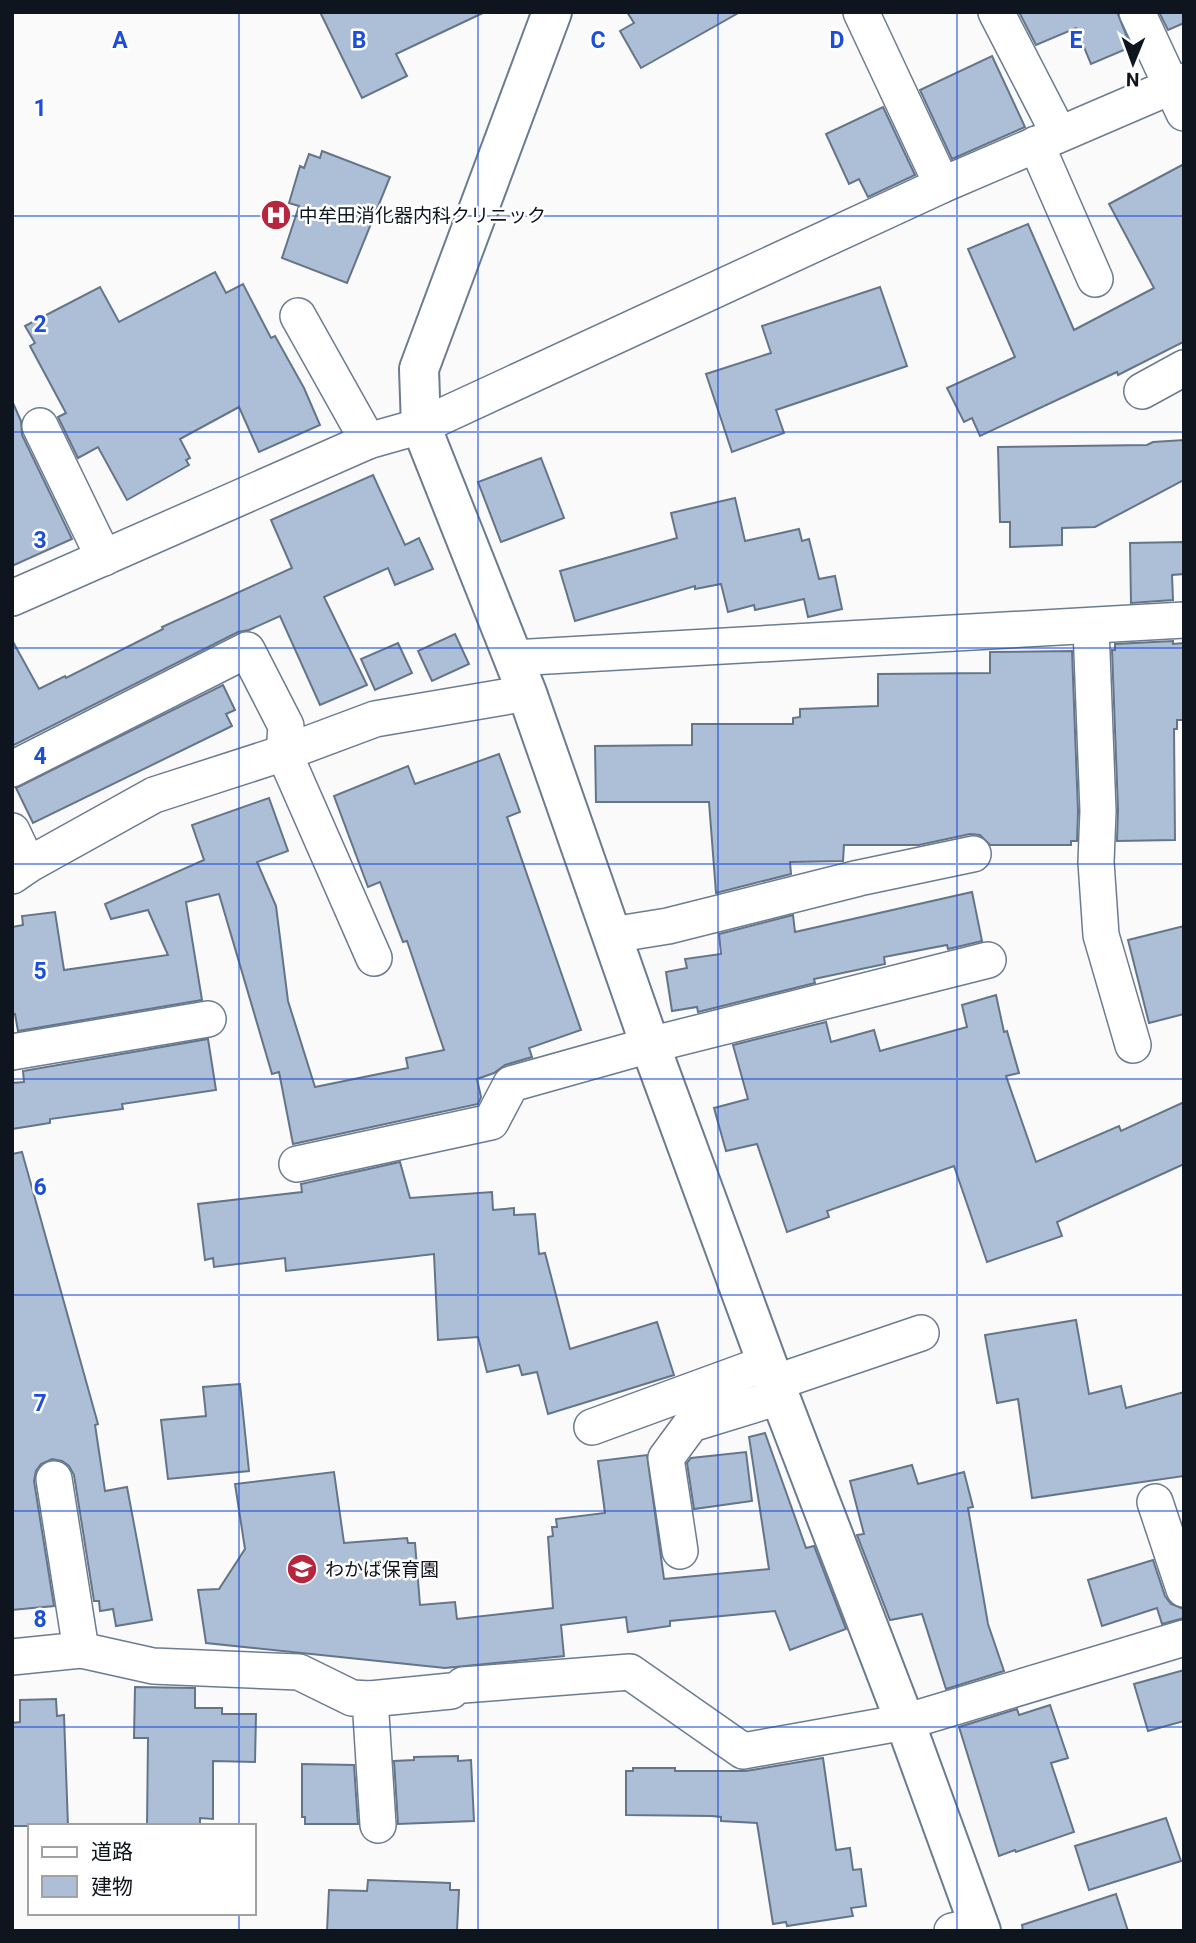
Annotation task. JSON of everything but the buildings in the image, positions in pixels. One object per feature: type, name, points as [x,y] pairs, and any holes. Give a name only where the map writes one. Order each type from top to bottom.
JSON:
[{"type":"street","points":[[552,12],[419,369],[421,426],[527,693],[650,1045],[773,1381],[905,1722],[970,1929]]},
{"type":"street","points":[[861,12],[942,186]]},
{"type":"street","points":[[996,12],[1048,139],[1096,279]]},
{"type":"street","points":[[12,598],[368,440],[421,426],[1048,139],[1180,93],[1137,12]]},
{"type":"street","points":[[298,316],[368,440]]},
{"type":"street","points":[[1142,391],[1184,368]]},
{"type":"street","points":[[40,426],[104,558]]},
{"type":"street","points":[[513,658],[1184,620]]},
{"type":"street","points":[[1090,627],[1098,811],[1096,862],[1101,935],[1133,1045]]},
{"type":"street","points":[[12,769],[247,650],[286,726],[284,753],[374,958]]},
{"type":"street","points":[[12,831],[20,870],[154,795],[284,753],[375,719],[527,693]]},
{"type":"street","points":[[612,935],[668,926],[859,878],[973,854]]},
{"type":"street","points":[[297,1164],[491,1122],[511,1084],[650,1045],[988,960]]},
{"type":"street","points":[[12,1052],[208,1019]]},
{"type":"street","points":[[592,1427],[773,1381],[921,1333]]},
{"type":"street","points":[[680,1551],[666,1458],[691,1424],[773,1381]]},
{"type":"street","points":[[54,1479],[81,1650]]},
{"type":"street","points":[[1155,1502],[1184,1589]]},
{"type":"street","points":[[12,1657],[81,1650],[153,1665],[299,1672],[352,1698],[370,1699],[630,1672],[743,1751],[905,1722],[1184,1638]]},
{"type":"street","points":[[370,1699],[378,1825]]},
{"type":"place","name":"中牟田消化器内科クリニック","points":[[276,215]]},
{"type":"place","name":"わかば保育園","points":[[302,1569]]}]
